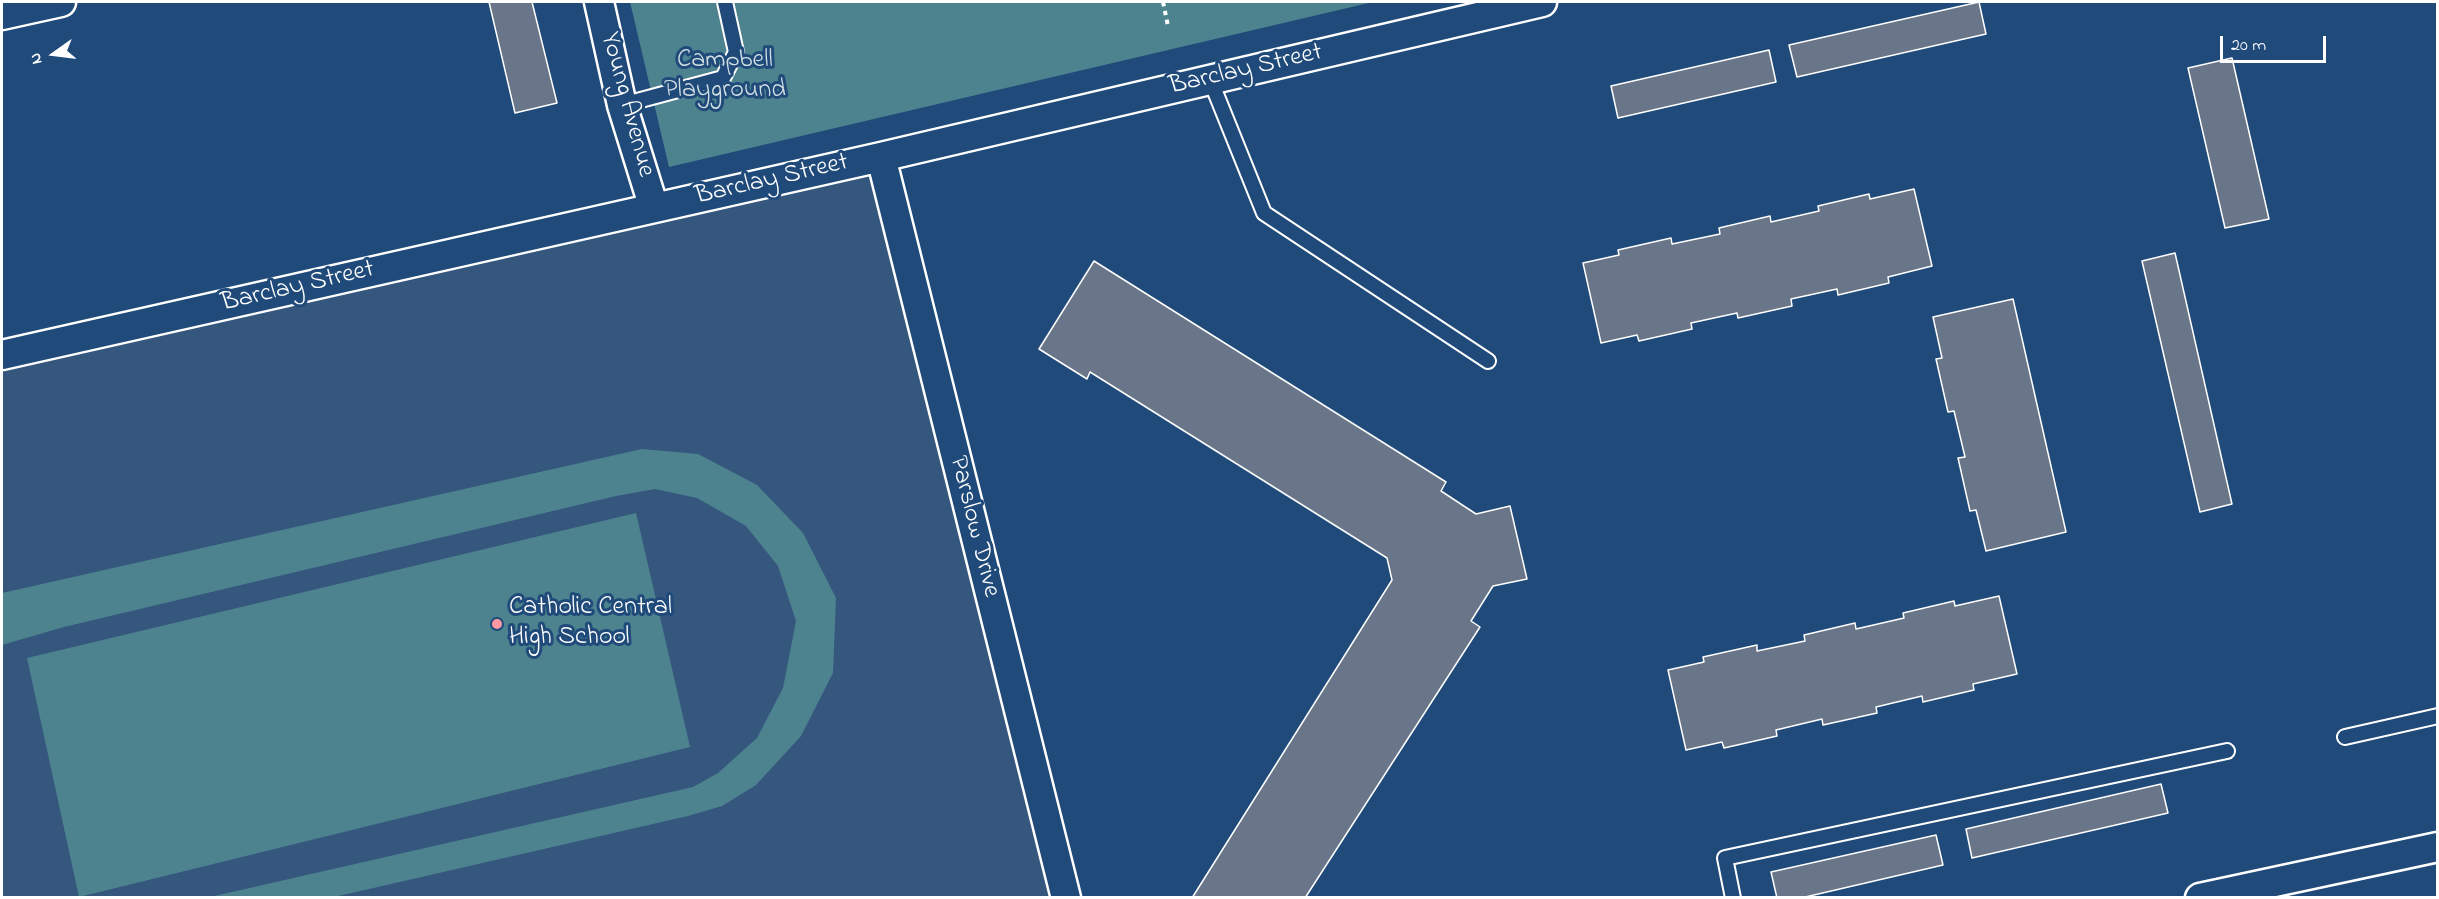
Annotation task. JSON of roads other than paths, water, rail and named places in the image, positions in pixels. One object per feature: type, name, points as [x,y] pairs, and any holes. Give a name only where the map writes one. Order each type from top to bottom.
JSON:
[{"type":"street","points":[[2,15],[61,2]]},
{"type":"street","name":"Young Avenue","points":[[599,2],[622,105],[654,208]]},
{"type":"street","name":"Barclay Street","points":[[2,356],[881,157],[1542,2]]},
{"type":"street","name":"Parslow Drive","points":[[881,157],[1066,897]]},
{"type":"street","points":[[2200,897],[2438,847]]},
{"type":"lane","points":[[622,105],[723,78],[736,52],[725,2]]},
{"type":"lane","points":[[1210,79],[1264,213],[1488,361]]},
{"type":"lane","points":[[2345,737],[2438,716]]},
{"type":"lane","points":[[1733,897],[1725,858],[2227,751]]},
{"type":"place","name":"Catholic Central High School","points":[[497,624]]},
{"type":"park label","name":"Campbell Playground","points":[[725,76]]}]
